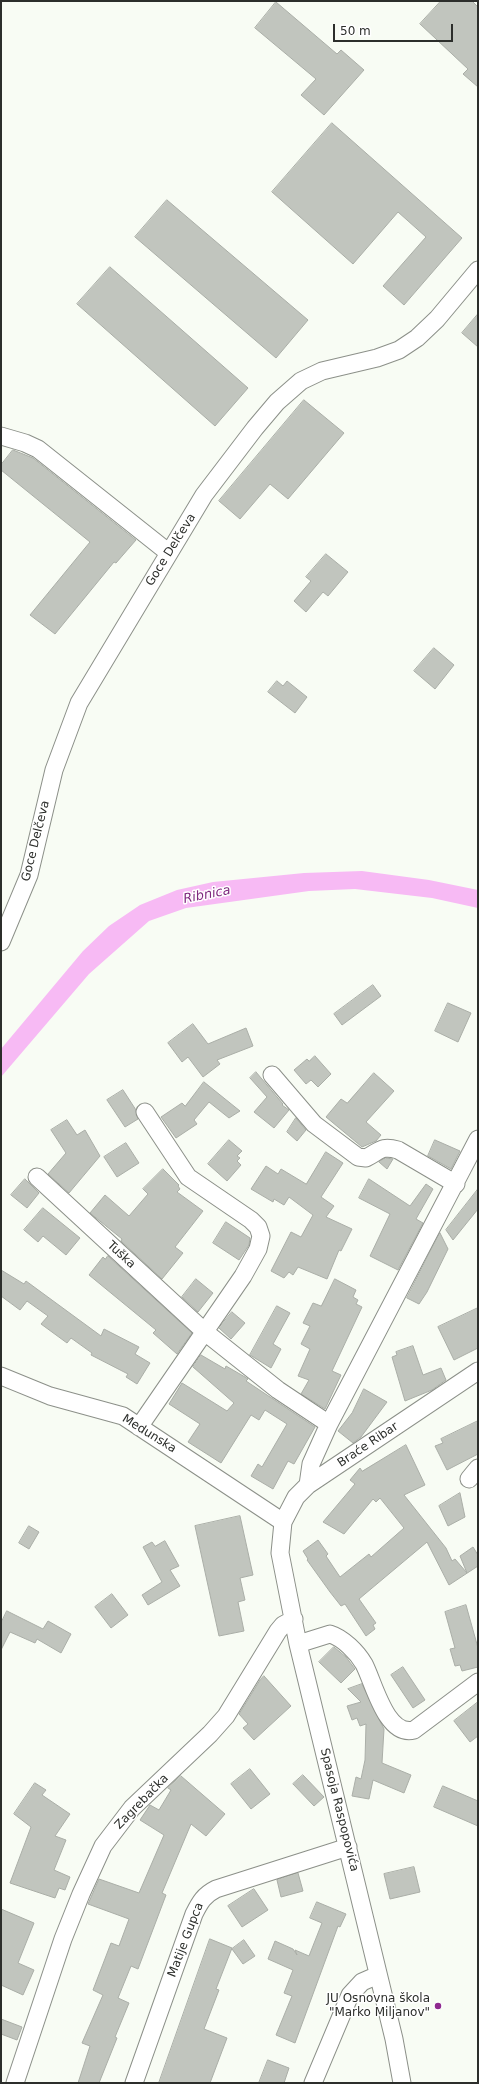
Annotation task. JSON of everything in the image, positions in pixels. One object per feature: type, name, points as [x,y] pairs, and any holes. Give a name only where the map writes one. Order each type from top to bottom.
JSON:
[{"type":"street","name":"Goce Delčeva","points":[[1,942],[29,875],[54,770],[79,703],[204,495],[227,463],[277,402],[301,381],[322,372],[377,358],[399,350],[417,338],[437,319],[478,270]]},
{"type":"street","points":[[1,436],[25,442],[38,449],[169,553]]},
{"type":"street","points":[[272,1074],[314,1124],[358,1157],[366,1158],[380,1148],[388,1147],[398,1150],[456,1184]]},
{"type":"street","points":[[139,1427],[243,1276],[258,1249],[261,1236],[258,1227],[251,1220],[188,1177],[145,1112]]},
{"type":"street","points":[[308,1485],[311,1464],[329,1424],[456,1184],[478,1139]]},
{"type":"street","name":"Tuška","points":[[37,1177],[205,1332],[278,1390],[329,1424]]},
{"type":"street","name":"Braće Ribar","points":[[281,1529],[296,1497],[308,1485],[476,1375]]},
{"type":"street","name":"Medunska","points":[[1,1376],[50,1396],[124,1416],[281,1529]]},
{"type":"street","name":"Spasoja Raspopovića","points":[[281,1529],[280,1553],[298,1644],[394,2039],[402,2083]]},
{"type":"street","name":"Zagrebačka","points":[[15,2083],[63,1939],[81,1894],[103,1846],[132,1808],[218,1726],[247,1684],[278,1631],[283,1625],[294,1619]]},
{"type":"street","points":[[298,1644],[330,1634],[343,1640],[363,1663],[381,1703],[396,1727],[402,1730],[414,1730],[478,1682]]},
{"type":"street","name":"Matije Gupca","points":[[134,2083],[194,1914],[200,1901],[206,1894],[216,1889],[348,1847]]},
{"type":"street","points":[[312,2083],[350,1995],[362,1982],[378,1975]]},
{"type":"water","name":"Ribnica","points":[[362,871],[429,880],[478,890],[478,908],[432,898],[355,889],[309,891],[186,908],[149,921],[89,974],[1,1077],[1,1049],[83,951],[109,926],[140,905],[177,890],[213,882],[304,873]]},
{"type":"building","points":[[441,1],[472,1],[478,7],[478,87],[463,74],[468,69],[420,24]]},
{"type":"building","points":[[276,2],[337,54],[341,50],[364,70],[324,115],[301,95],[316,79],[255,28]]},
{"type":"building","points":[[332,123],[462,238],[404,305],[383,286],[426,237],[398,212],[353,264],[272,192]]},
{"type":"building","points":[[167,200],[308,320],[276,358],[135,237]]},
{"type":"building","points":[[110,267],[248,388],[215,426],[77,304]]},
{"type":"building","points":[[478,314],[478,347],[462,333]]},
{"type":"building","points":[[304,400],[344,433],[288,499],[270,484],[240,519],[219,501]]},
{"type":"building","points":[[13,450],[33,458],[136,540],[116,563],[114,562],[55,634],[30,615],[90,542],[1,470],[1,465]]},
{"type":"building","points":[[326,554],[348,572],[328,596],[323,592],[306,612],[294,601],[311,581],[306,577]]},
{"type":"building","points":[[434,648],[454,665],[435,689],[414,671]]},
{"type":"building","points":[[277,681],[283,686],[287,681],[307,697],[295,713],[268,692]]},
{"type":"building","points":[[373,985],[381,996],[342,1025],[334,1014]]},
{"type":"building","points":[[448,1003],[471,1013],[458,1042],[435,1031]]},
{"type":"building","points":[[193,1024],[208,1044],[246,1028],[253,1046],[217,1060],[220,1064],[203,1077],[188,1057],[182,1062],[168,1043]]},
{"type":"building","points":[[315,1056],[331,1074],[318,1087],[311,1080],[306,1084],[294,1070],[307,1059],[309,1061]]},
{"type":"building","points":[[256,1072],[283,1104],[282,1105],[289,1110],[274,1128],[254,1112],[267,1097],[250,1078]]},
{"type":"building","points":[[374,1073],[394,1091],[366,1122],[381,1135],[376,1141],[362,1147],[326,1117],[341,1099],[347,1103]]},
{"type":"building","points":[[204,1082],[240,1111],[229,1118],[209,1102],[194,1120],[197,1124],[176,1138],[161,1117],[182,1103],[185,1106]]},
{"type":"building","points":[[123,1090],[136,1110],[138,1119],[125,1127],[107,1100]]},
{"type":"building","points":[[296,1118],[306,1130],[297,1141],[287,1132]]},
{"type":"building","points":[[67,1120],[77,1135],[85,1130],[100,1156],[69,1193],[48,1174],[66,1153],[51,1130]]},
{"type":"building","points":[[229,1140],[242,1151],[237,1156],[240,1158],[237,1161],[241,1165],[227,1181],[208,1164]]},
{"type":"building","points":[[435,1140],[460,1151],[451,1169],[428,1156]]},
{"type":"building","points":[[126,1143],[139,1163],[117,1177],[104,1157]]},
{"type":"building","points":[[326,1152],[343,1163],[321,1197],[334,1206],[326,1217],[352,1229],[341,1251],[339,1250],[327,1279],[298,1267],[293,1275],[289,1272],[284,1278],[271,1271],[291,1232],[301,1237],[313,1215],[289,1197],[284,1205],[274,1199],[273,1202],[251,1189],[266,1166],[278,1174],[281,1169],[306,1184]]},
{"type":"building","points":[[386,1158],[393,1159],[387,1169],[379,1162]]},
{"type":"building","points":[[163,1169],[179,1185],[178,1186],[180,1189],[177,1192],[203,1211],[175,1247],[183,1253],[162,1279],[121,1241],[122,1239],[90,1213],[105,1195],[129,1216],[148,1194],[143,1189]]},
{"type":"building","points":[[25,1179],[39,1193],[27,1208],[11,1195]]},
{"type":"building","points":[[369,1179],[410,1206],[426,1184],[433,1189],[416,1219],[423,1223],[398,1270],[370,1256],[390,1214],[359,1198]]},
{"type":"building","points":[[478,1189],[478,1209],[453,1240],[446,1230]]},
{"type":"building","points":[[43,1208],[80,1238],[66,1255],[43,1236],[38,1242],[24,1230]]},
{"type":"building","points":[[226,1222],[250,1238],[249,1245],[239,1260],[213,1243]]},
{"type":"building","points":[[440,1233],[448,1249],[427,1292],[419,1304],[407,1298]]},
{"type":"building","points":[[108,1256],[192,1333],[177,1354],[153,1333],[156,1330],[89,1275],[103,1257],[105,1259]]},
{"type":"building","points":[[1,1270],[24,1284],[26,1281],[101,1336],[104,1329],[139,1347],[135,1354],[150,1363],[137,1384],[126,1377],[128,1374],[91,1355],[92,1353],[71,1338],[67,1343],[41,1324],[48,1316],[27,1301],[20,1310],[1,1296]]},
{"type":"building","points":[[196,1279],[213,1293],[198,1312],[182,1297]]},
{"type":"building","points":[[335,1279],[356,1290],[353,1297],[358,1300],[356,1304],[362,1307],[332,1371],[341,1375],[325,1409],[301,1394],[309,1380],[298,1376],[310,1349],[301,1344],[310,1326],[303,1323],[313,1303],[321,1306]]},
{"type":"building","points":[[277,1306],[290,1313],[273,1344],[281,1349],[271,1368],[250,1355]]},
{"type":"building","points":[[478,1308],[478,1348],[454,1360],[438,1327]]},
{"type":"building","points":[[232,1312],[245,1323],[231,1339],[219,1328]]},
{"type":"building","points":[[413,1346],[423,1375],[441,1368],[446,1380],[432,1390],[405,1401],[392,1357],[397,1355],[396,1352]]},
{"type":"building","points":[[201,1355],[225,1369],[226,1366],[245,1377],[248,1379],[246,1381],[315,1427],[294,1464],[288,1461],[273,1489],[251,1476],[258,1464],[262,1467],[287,1424],[265,1410],[259,1420],[251,1415],[221,1463],[188,1442],[200,1424],[169,1404],[182,1383],[227,1411],[234,1403],[193,1367]]},
{"type":"building","points":[[364,1389],[387,1402],[361,1437],[353,1443],[338,1431],[352,1413]]},
{"type":"building","points":[[478,1421],[478,1454],[447,1470],[435,1446],[443,1443],[441,1439]]},
{"type":"building","points":[[406,1445],[425,1485],[404,1495],[446,1548],[452,1561],[455,1559],[467,1573],[460,1556],[473,1547],[478,1555],[478,1566],[449,1585],[427,1542],[359,1599],[376,1623],[373,1625],[375,1629],[366,1636],[345,1604],[341,1606],[330,1592],[307,1560],[308,1559],[303,1551],[318,1540],[328,1554],[326,1556],[340,1577],[369,1554],[371,1557],[404,1528],[380,1498],[376,1502],[373,1499],[344,1534],[323,1522],[355,1484],[350,1480],[360,1468],[362,1471]]},
{"type":"building","points":[[460,1493],[465,1517],[448,1526],[439,1506]]},
{"type":"building","points":[[240,1516],[253,1575],[240,1578],[245,1600],[238,1602],[244,1631],[219,1636],[195,1526]]},
{"type":"building","points":[[29,1526],[39,1532],[29,1549],[19,1543]]},
{"type":"building","points":[[165,1541],[179,1566],[170,1570],[180,1586],[148,1605],[142,1595],[162,1582],[143,1547],[152,1542],[155,1546]]},
{"type":"building","points":[[112,1594],[128,1615],[111,1628],[95,1607]]},
{"type":"building","points":[[466,1605],[478,1648],[478,1667],[462,1671],[460,1665],[455,1666],[450,1649],[455,1648],[445,1612]]},
{"type":"building","points":[[7,1611],[43,1629],[48,1621],[71,1634],[61,1653],[37,1639],[35,1643],[10,1632],[1,1650],[1,1623]]},
{"type":"building","points":[[334,1647],[346,1657],[355,1669],[341,1683],[319,1662]]},
{"type":"building","points":[[403,1667],[425,1700],[413,1708],[391,1675]]},
{"type":"building","points":[[264,1676],[291,1706],[254,1740],[243,1728],[248,1724],[239,1714]]},
{"type":"building","points":[[362,1684],[384,1729],[382,1763],[411,1775],[404,1793],[373,1780],[369,1799],[352,1796],[356,1777],[361,1779],[365,1760],[366,1724],[360,1726],[357,1718],[352,1720],[347,1706],[361,1702],[348,1689]]},
{"type":"building","points":[[478,1702],[478,1736],[470,1742],[454,1721]]},
{"type":"building","points":[[250,1769],[270,1794],[251,1809],[231,1784]]},
{"type":"building","points":[[303,1775],[324,1797],[314,1806],[293,1784]]},
{"type":"building","points":[[181,1776],[225,1814],[206,1836],[191,1824],[162,1893],[166,1895],[138,1969],[131,1966],[118,1998],[129,2003],[99,2083],[78,2083],[90,2046],[82,2043],[103,1995],[93,1990],[111,1943],[119,1946],[129,1919],[88,1904],[99,1879],[139,1893],[164,1835],[140,1820],[150,1805],[159,1810],[171,1790],[168,1788]]},
{"type":"building","points":[[35,1783],[46,1790],[42,1795],[70,1814],[55,1836],[66,1840],[54,1870],[70,1877],[65,1890],[59,1888],[55,1898],[10,1883],[31,1827],[14,1814]]},
{"type":"building","points":[[443,1786],[478,1801],[478,1826],[434,1807]]},
{"type":"building","points":[[414,1867],[420,1892],[390,1899],[384,1874]]},
{"type":"building","points":[[298,1873],[303,1891],[281,1897],[277,1880]]},
{"type":"building","points":[[254,1889],[268,1910],[242,1927],[228,1906]]},
{"type":"building","points":[[317,1902],[346,1914],[340,1927],[338,1926],[295,2043],[276,2035],[292,1996],[284,1993],[293,1970],[268,1959],[275,1941],[293,1949],[297,1955],[295,1950],[309,1956],[322,1923],[310,1918]]},
{"type":"building","points":[[1,1909],[34,1923],[18,1963],[34,1970],[23,1995],[1,1985]]},
{"type":"building","points":[[210,1939],[232,1948],[216,1989],[219,1990],[204,2029],[227,2038],[210,2083],[159,2083]]},
{"type":"building","points":[[244,1940],[255,1956],[243,1964],[232,1949]]},
{"type":"building","points":[[1,2019],[22,2027],[17,2040],[1,2034]]},
{"type":"building","points":[[268,2060],[289,2068],[284,2083],[259,2083]]},
{"type":"place","name":"JU Osnovna škola \"Marko Miljanov\"","points":[[438,2006]]}]
